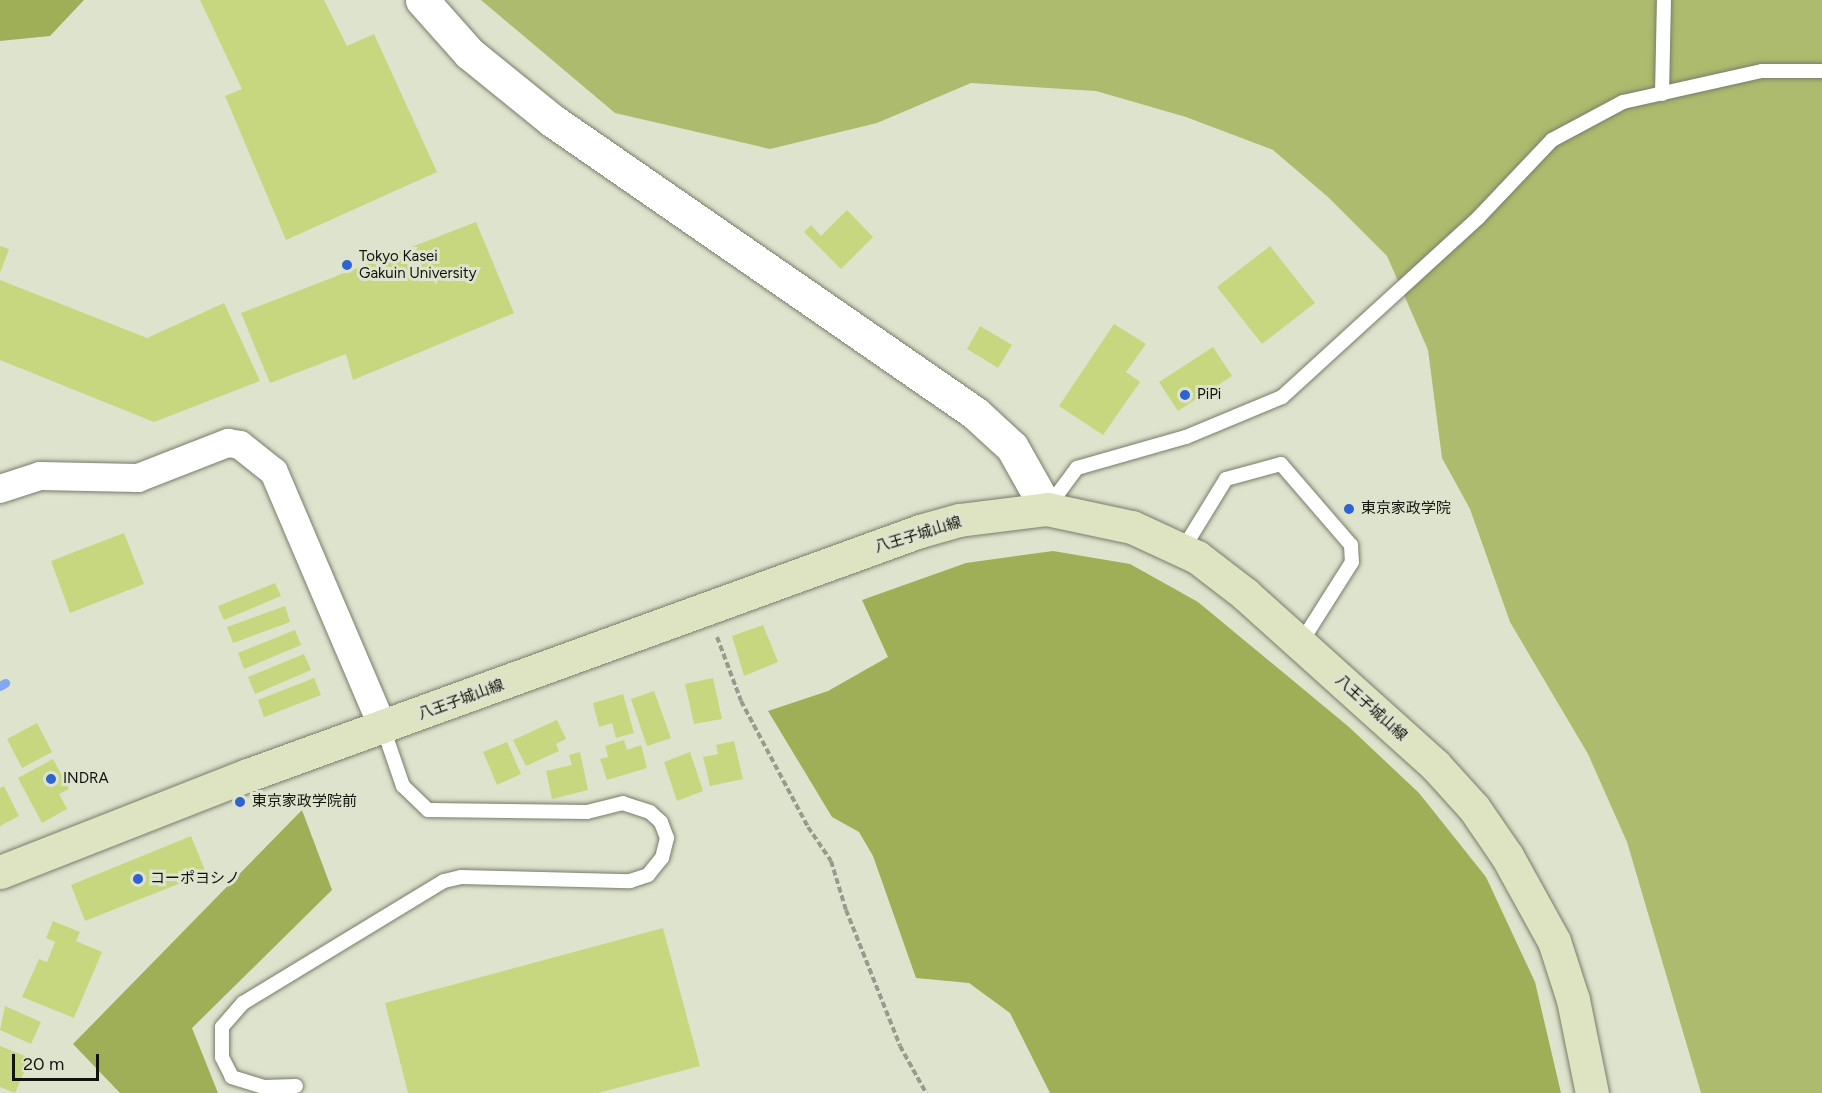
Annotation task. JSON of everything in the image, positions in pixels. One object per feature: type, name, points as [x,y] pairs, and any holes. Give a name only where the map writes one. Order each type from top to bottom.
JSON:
[{"type":"main road","name":"八王子城山線","points":[[0,872],[126,821],[707,611],[920,531],[1004,513],[1047,509],[1122,524],[1183,549],[1222,574],[1435,765],[1473,808],[1507,856],[1554,941],[1573,1000],[1592,1093]]},
{"type":"street","points":[[422,0],[476,59],[553,121],[975,413],[1012,447],[1047,509]]},
{"type":"street","points":[[0,489],[40,476],[138,478],[228,443],[240,445],[274,472],[383,728]]},
{"type":"lane","points":[[1662,94],[1664,0]]},
{"type":"lane","points":[[1047,509],[1077,468],[1186,437],[1282,397],[1478,218],[1552,140],[1623,102],[1762,72],[1822,71]]},
{"type":"lane","points":[[1183,549],[1226,479],[1281,464],[1351,545],[1352,562],[1300,644]]},
{"type":"lane","points":[[296,1086],[264,1087],[232,1077],[222,1057],[222,1027],[243,1004],[444,881],[460,877],[630,881],[648,875],[662,858],[667,838],[662,822],[650,812],[623,804],[587,812],[428,810],[403,786],[383,728]]},
{"type":"path","points":[[707,611],[741,701],[808,827],[831,861],[846,910],[900,1046],[926,1093]]},
{"type":"green space","points":[[0,0],[84,0],[50,36],[0,41]]},
{"type":"green space","points":[[481,0],[1822,0],[1822,1093],[1701,1093],[1627,842],[1588,754],[1510,622],[1470,509],[1442,458],[1428,350],[1387,256],[1328,197],[1273,150],[1186,117],[1096,91],[971,83],[877,123],[770,149],[615,113]]},
{"type":"green space","points":[[1053,551],[1130,564],[1198,602],[1349,727],[1419,793],[1486,877],[1535,982],[1561,1093],[1050,1093],[1010,1013],[969,983],[916,978],[873,856],[859,832],[832,817],[768,711],[828,691],[888,657],[862,600],[966,563]]},
{"type":"green space","points":[[302,810],[332,890],[192,1028],[218,1093],[120,1093],[73,1044]]},
{"type":"building","points":[[200,0],[324,0],[347,46],[374,34],[437,172],[286,240],[225,96],[242,89]]},
{"type":"building","points":[[847,210],[873,237],[841,269],[804,232],[811,225],[821,236]]},
{"type":"building","points":[[476,222],[514,313],[353,380],[346,354],[270,383],[241,313]]},
{"type":"building","points":[[0,246],[9,249],[0,273]]},
{"type":"building","points":[[1270,246],[1315,303],[1262,344],[1217,287]]},
{"type":"building","points":[[0,280],[147,338],[224,303],[260,381],[154,422],[0,360]]},
{"type":"building","points":[[1114,324],[1146,344],[1126,372],[1140,382],[1103,435],[1059,406]]},
{"type":"building","points":[[980,326],[1012,345],[998,368],[967,349]]},
{"type":"building","points":[[1213,347],[1232,376],[1178,411],[1159,382]]},
{"type":"building","points":[[124,533],[144,584],[70,613],[51,561]]},
{"type":"building","points":[[275,583],[281,596],[224,620],[218,606]]},
{"type":"building","points":[[285,606],[290,622],[233,643],[227,627]]},
{"type":"building","points":[[763,625],[778,662],[744,676],[732,636]]},
{"type":"building","points":[[295,630],[301,645],[244,669],[238,653]]},
{"type":"building","points":[[304,654],[311,670],[255,694],[248,677]]},
{"type":"building","points":[[314,678],[321,695],[264,717],[258,700]]},
{"type":"building","points":[[713,678],[722,719],[694,724],[685,684]]},
{"type":"building","points":[[654,691],[671,738],[647,746],[631,699]]},
{"type":"building","points":[[623,694],[634,733],[616,738],[612,723],[599,727],[593,703]]},
{"type":"building","points":[[557,720],[566,739],[556,744],[559,751],[526,766],[513,740]]},
{"type":"building","points":[[37,723],[52,752],[22,768],[7,739]]},
{"type":"building","points":[[624,740],[627,750],[641,745],[647,768],[607,780],[600,759],[608,757],[605,746]]},
{"type":"building","points":[[734,741],[743,779],[710,786],[703,757],[718,754],[716,745]]},
{"type":"building","points":[[507,742],[521,774],[497,785],[483,752]]},
{"type":"building","points":[[580,752],[588,790],[552,799],[546,771],[572,765],[569,755]]},
{"type":"building","points":[[690,752],[703,791],[677,801],[664,762]]},
{"type":"building","points":[[53,759],[69,789],[59,794],[67,809],[42,823],[18,778]]},
{"type":"building","points":[[4,786],[19,816],[0,826],[0,788]]},
{"type":"building","name":"コーポヨシノ","points":[[191,836],[206,873],[85,921],[71,885]]},
{"type":"building","points":[[53,921],[80,932],[76,941],[102,952],[74,1018],[22,997],[39,959],[47,962],[55,942],[46,938]]},
{"type":"building","points":[[663,928],[700,1066],[598,1093],[408,1093],[385,1003]]},
{"type":"building","points":[[5,1006],[41,1022],[31,1044],[0,1030]]},
{"type":"building","points":[[0,1046],[30,1058],[15,1093],[0,1087]]},
{"type":"waterway","points":[[0,686],[5,683]]},
{"type":"place","name":"Tokyo Kasei Gakuin University","points":[[347,265]]},
{"type":"place","name":"PiPi","points":[[1185,395]]},
{"type":"place","name":"東京家政学院","points":[[1349,509]]},
{"type":"place","name":"INDRA","points":[[51,779]]},
{"type":"place","name":"東京家政学院前","points":[[240,802]]},
{"type":"place","name":"コーポヨシノ","points":[[138,879]]}]
